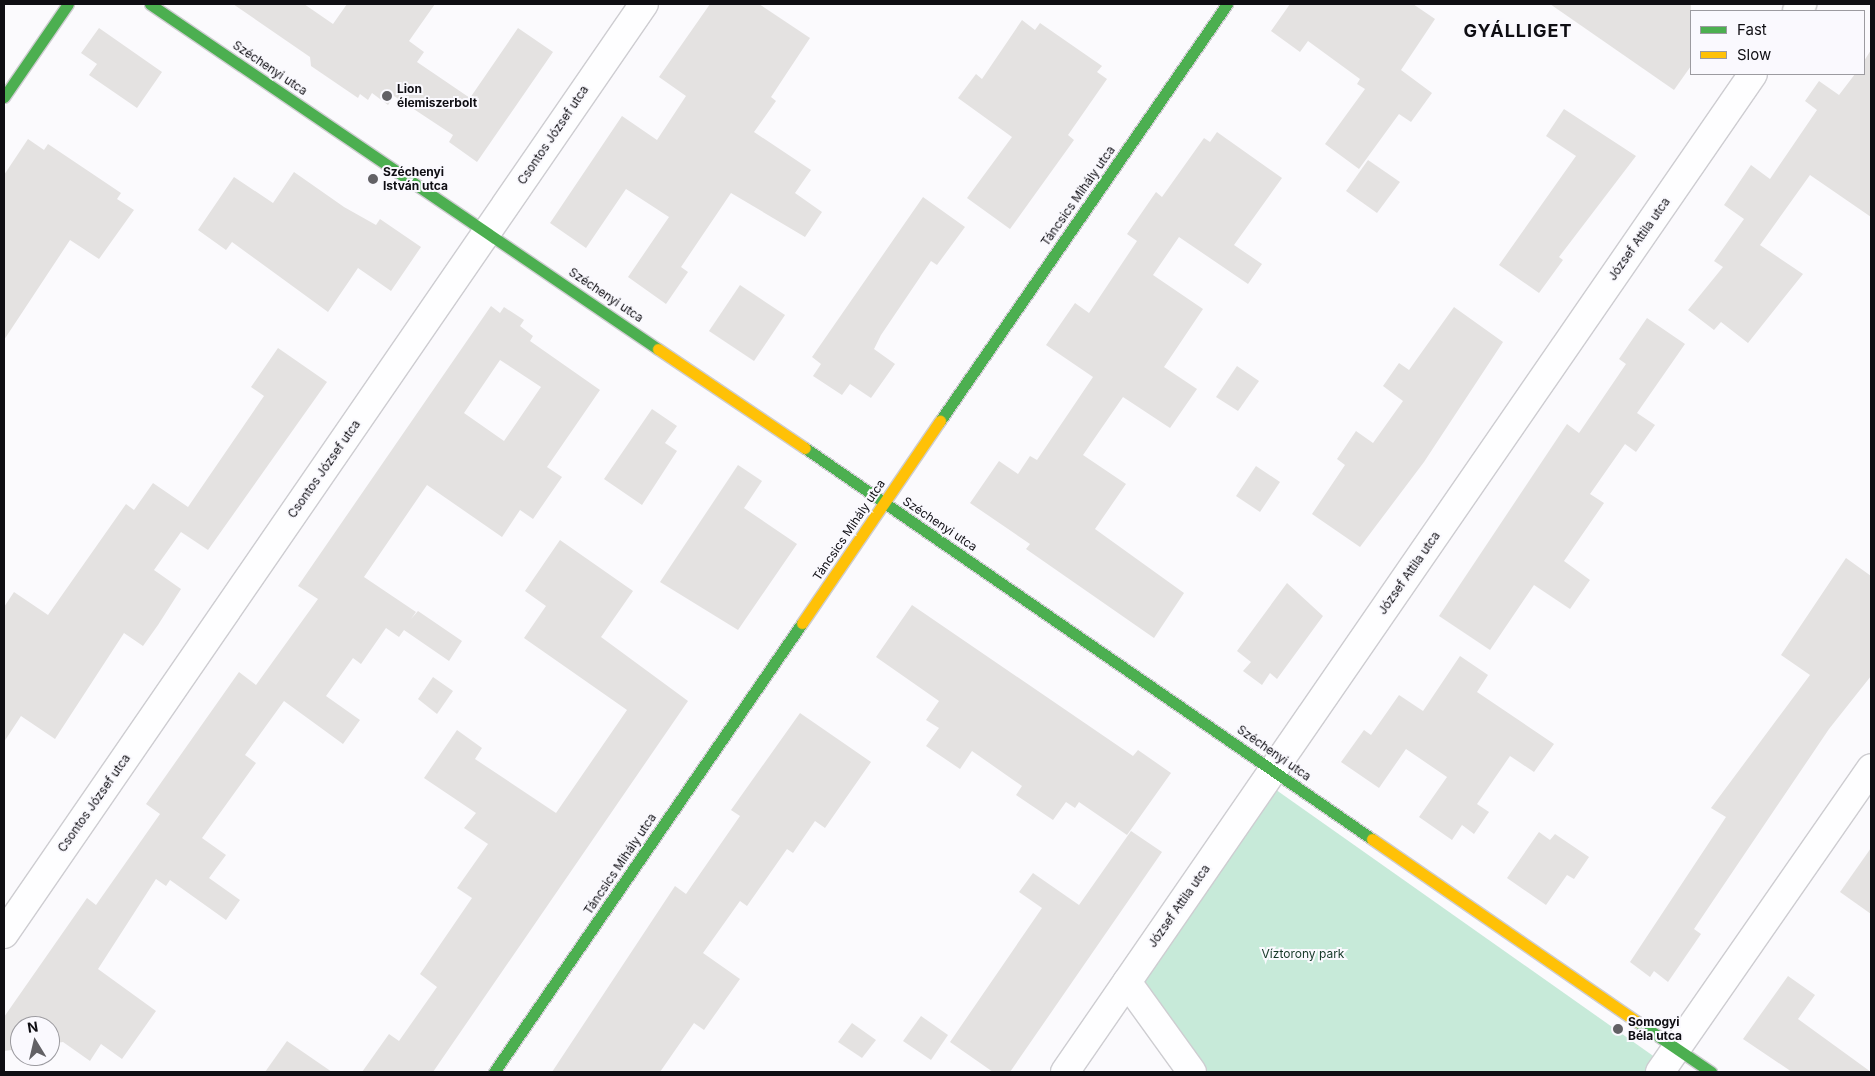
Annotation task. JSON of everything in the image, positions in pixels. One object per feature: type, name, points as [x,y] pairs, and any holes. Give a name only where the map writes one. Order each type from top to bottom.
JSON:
[{"type":"street","points":[[4,97],[68,4]]},
{"type":"street","name":"Széchenyi utca","points":[[150,4],[884,502],[1711,1072]]},
{"type":"street","name":"Csontos József utca","points":[[4,934],[644,4]]},
{"type":"street","name":"Táncsics Mihály utca","points":[[494,1072],[1227,4]]},
{"type":"street","name":"József Attila utca","points":[[1065,1072],[1753,75]]},
{"type":"street","points":[[1660,1072],[1678,1049],[1871,768]]},
{"type":"street","points":[[1127,982],[1192,1072]]},
{"type":"green space","name":"Víztorony park","points":[[1272,787],[1676,1072],[1206,1072],[1142,983]]},
{"type":"building","points":[[233,4],[304,4],[333,24],[347,4],[435,4],[409,41],[424,52],[417,62],[470,98],[518,28],[553,52],[477,162],[449,142],[453,135],[394,96],[388,105],[372,93],[368,100],[360,94],[358,98],[311,66],[310,57]]},
{"type":"building","points":[[710,4],[759,4],[810,38],[771,97],[776,101],[754,132],[811,170],[795,193],[822,212],[805,237],[731,193],[681,267],[688,272],[666,304],[628,277],[669,217],[626,189],[586,248],[550,223],[622,116],[657,140],[686,96],[659,77]]},
{"type":"building","points":[[1290,4],[1413,4],[1435,19],[1401,70],[1432,93],[1411,122],[1399,114],[1359,169],[1325,144],[1365,89],[1357,84],[1360,79],[1308,41],[1300,52],[1271,31]]},
{"type":"building","points":[[1550,4],[1691,4],[1690,67],[1674,90]]},
{"type":"building","points":[[1022,20],[1035,30],[1040,23],[1102,66],[1097,72],[1107,79],[1068,135],[1074,140],[1010,229],[967,198],[1012,137],[958,98],[976,74],[982,79]]},
{"type":"building","points":[[99,28],[162,72],[137,108],[89,75],[97,64],[81,53]]},
{"type":"building","points":[[1871,50],[1871,217],[1810,175],[1760,245],[1803,274],[1748,343],[1721,322],[1714,330],[1688,310],[1723,267],[1714,261],[1744,219],[1724,205],[1751,165],[1770,179],[1817,110],[1805,101],[1819,81],[1839,95],[1854,75],[1865,75],[1865,59]]},
{"type":"building","points":[[1564,109],[1636,156],[1559,257],[1563,260],[1539,293],[1499,265],[1576,156],[1546,136]]},
{"type":"building","points":[[1217,132],[1282,178],[1234,245],[1262,264],[1248,284],[1179,237],[1153,275],[1203,309],[1164,367],[1197,389],[1170,428],[1123,397],[1083,455],[1126,484],[1095,529],[1184,593],[1154,638],[1026,549],[1030,544],[970,503],[999,461],[1018,474],[1030,456],[1037,460],[1093,377],[1046,345],[1075,303],[1089,313],[1137,241],[1127,234],[1156,192],[1162,197],[1204,138],[1210,142]]},
{"type":"building","points":[[28,139],[44,150],[48,144],[121,193],[117,199],[134,210],[99,259],[70,240],[4,340],[4,175]]},
{"type":"building","points":[[1368,160],[1400,182],[1377,213],[1346,191]]},
{"type":"building","points":[[294,172],[344,207],[376,225],[380,219],[421,247],[391,291],[358,268],[328,312],[232,242],[226,250],[198,230],[234,177],[273,203]]},
{"type":"building","points":[[923,197],[965,227],[937,265],[931,261],[881,335],[874,349],[895,364],[871,398],[850,384],[842,395],[813,376],[821,364],[812,357]]},
{"type":"building","points":[[740,285],[785,315],[754,361],[709,331]]},
{"type":"building","points":[[491,306],[500,313],[504,307],[524,320],[520,326],[533,336],[530,341],[600,390],[547,467],[562,477],[533,519],[520,510],[502,537],[427,485],[364,577],[416,612],[411,619],[418,611],[462,641],[449,661],[404,630],[399,637],[386,628],[361,664],[353,658],[326,696],[360,720],[343,744],[284,701],[245,755],[256,763],[202,838],[226,855],[209,878],[240,900],[226,920],[170,880],[166,886],[156,879],[98,969],[156,1011],[122,1059],[101,1044],[90,1061],[63,1042],[60,1042],[60,1016],[10,1016],[10,1050],[4,1051],[4,1017],[87,898],[96,905],[160,814],[146,804],[239,672],[256,685],[318,599],[298,586]],"holes":[[[500,360],[541,387],[504,441],[464,413]]]},
{"type":"building","points":[[1454,307],[1503,342],[1424,462],[1360,547],[1312,514],[1345,465],[1337,459],[1356,431],[1373,443],[1403,401],[1383,386],[1399,363],[1409,370]]},
{"type":"building","points":[[1647,318],[1685,344],[1637,413],[1655,425],[1636,452],[1625,444],[1590,494],[1604,503],[1564,561],[1590,580],[1570,609],[1534,585],[1490,650],[1439,616],[1567,424],[1579,433],[1626,364],[1619,359]]},
{"type":"building","points":[[278,348],[327,382],[208,550],[181,532],[154,570],[181,589],[143,646],[124,633],[55,739],[21,716],[4,742],[4,607],[14,592],[48,615],[126,504],[134,510],[153,483],[188,507],[264,396],[251,387]]},
{"type":"building","points":[[1237,366],[1259,381],[1238,411],[1216,397]]},
{"type":"building","points":[[652,409],[677,426],[665,443],[677,451],[642,505],[604,479]]},
{"type":"building","points":[[738,465],[762,481],[744,508],[797,544],[738,630],[660,582]]},
{"type":"building","points":[[1256,466],[1280,482],[1260,512],[1236,496]]},
{"type":"building","points":[[560,540],[633,591],[601,637],[688,701],[433,1072],[362,1072],[389,1034],[399,1041],[437,987],[420,974],[472,898],[457,888],[488,844],[464,828],[476,813],[424,778],[457,730],[482,748],[475,759],[556,813],[627,710],[524,638],[546,606],[525,591]]},
{"type":"building","points":[[1846,558],[1871,576],[1871,676],[1829,729],[1694,929],[1701,934],[1668,982],[1654,971],[1650,977],[1630,962],[1726,817],[1711,808],[1810,675],[1781,655]]},
{"type":"building","points":[[1287,583],[1323,616],[1277,679],[1270,673],[1262,685],[1243,671],[1251,662],[1237,651]]},
{"type":"building","points":[[912,605],[1133,756],[1138,750],[1171,773],[1127,835],[1079,802],[1075,808],[1066,802],[1053,820],[1016,795],[1022,786],[972,751],[960,769],[926,746],[939,728],[926,720],[939,701],[876,657]]},
{"type":"building","points":[[1460,656],[1488,675],[1477,692],[1554,744],[1534,772],[1510,756],[1477,804],[1489,812],[1474,834],[1462,825],[1452,840],[1419,817],[1447,777],[1406,749],[1379,788],[1341,762],[1364,730],[1371,735],[1399,695],[1423,711]]},
{"type":"building","points":[[433,677],[453,691],[437,714],[418,699]]},
{"type":"building","points":[[800,713],[871,762],[825,828],[815,821],[793,853],[787,849],[747,906],[740,901],[703,953],[740,979],[704,1030],[694,1023],[660,1072],[552,1072],[675,886],[686,894],[740,816],[731,810]]},
{"type":"building","points":[[1131,831],[1162,852],[1010,1072],[993,1072],[950,1042],[1042,908],[1019,892],[1033,873],[1079,905]]},
{"type":"building","points":[[1539,832],[1550,840],[1555,834],[1589,857],[1574,879],[1567,875],[1546,905],[1507,878]]},
{"type":"building","points":[[1871,848],[1871,914],[1840,892]]},
{"type":"building","points":[[1788,976],[1815,995],[1798,1019],[1871,1072],[1792,1072],[1743,1039]]},
{"type":"building","points":[[921,1016],[948,1035],[931,1060],[903,1041]]},
{"type":"building","points":[[852,1023],[876,1040],[862,1058],[838,1042]]},
{"type":"building","points":[[287,1041],[332,1072],[265,1072]]},
{"type":"traffic: fast","points":[[4,97],[68,4]]},
{"type":"traffic: fast","points":[[150,4],[658,349]]},
{"type":"traffic: fast","points":[[940,421],[1227,4]]},
{"type":"traffic: fast","points":[[805,448],[1372,839]]},
{"type":"traffic: fast","points":[[494,1072],[802,623]]},
{"type":"traffic: fast","points":[[1636,1021],[1711,1072]]},
{"type":"traffic: slow","points":[[658,349],[805,448]]},
{"type":"traffic: slow","points":[[802,623],[940,421]]},
{"type":"traffic: slow","points":[[1372,839],[1636,1021]]},
{"type":"place","name":"Lion élemiszerbolt","points":[[387,96]]},
{"type":"place","name":"Széchenyi István utca","points":[[373,179]]},
{"type":"place","name":"Somogyi Béla utca","points":[[1618,1029]]},
{"type":"district","name":"GYÁLLIGET","points":[[1518,31]]}]
